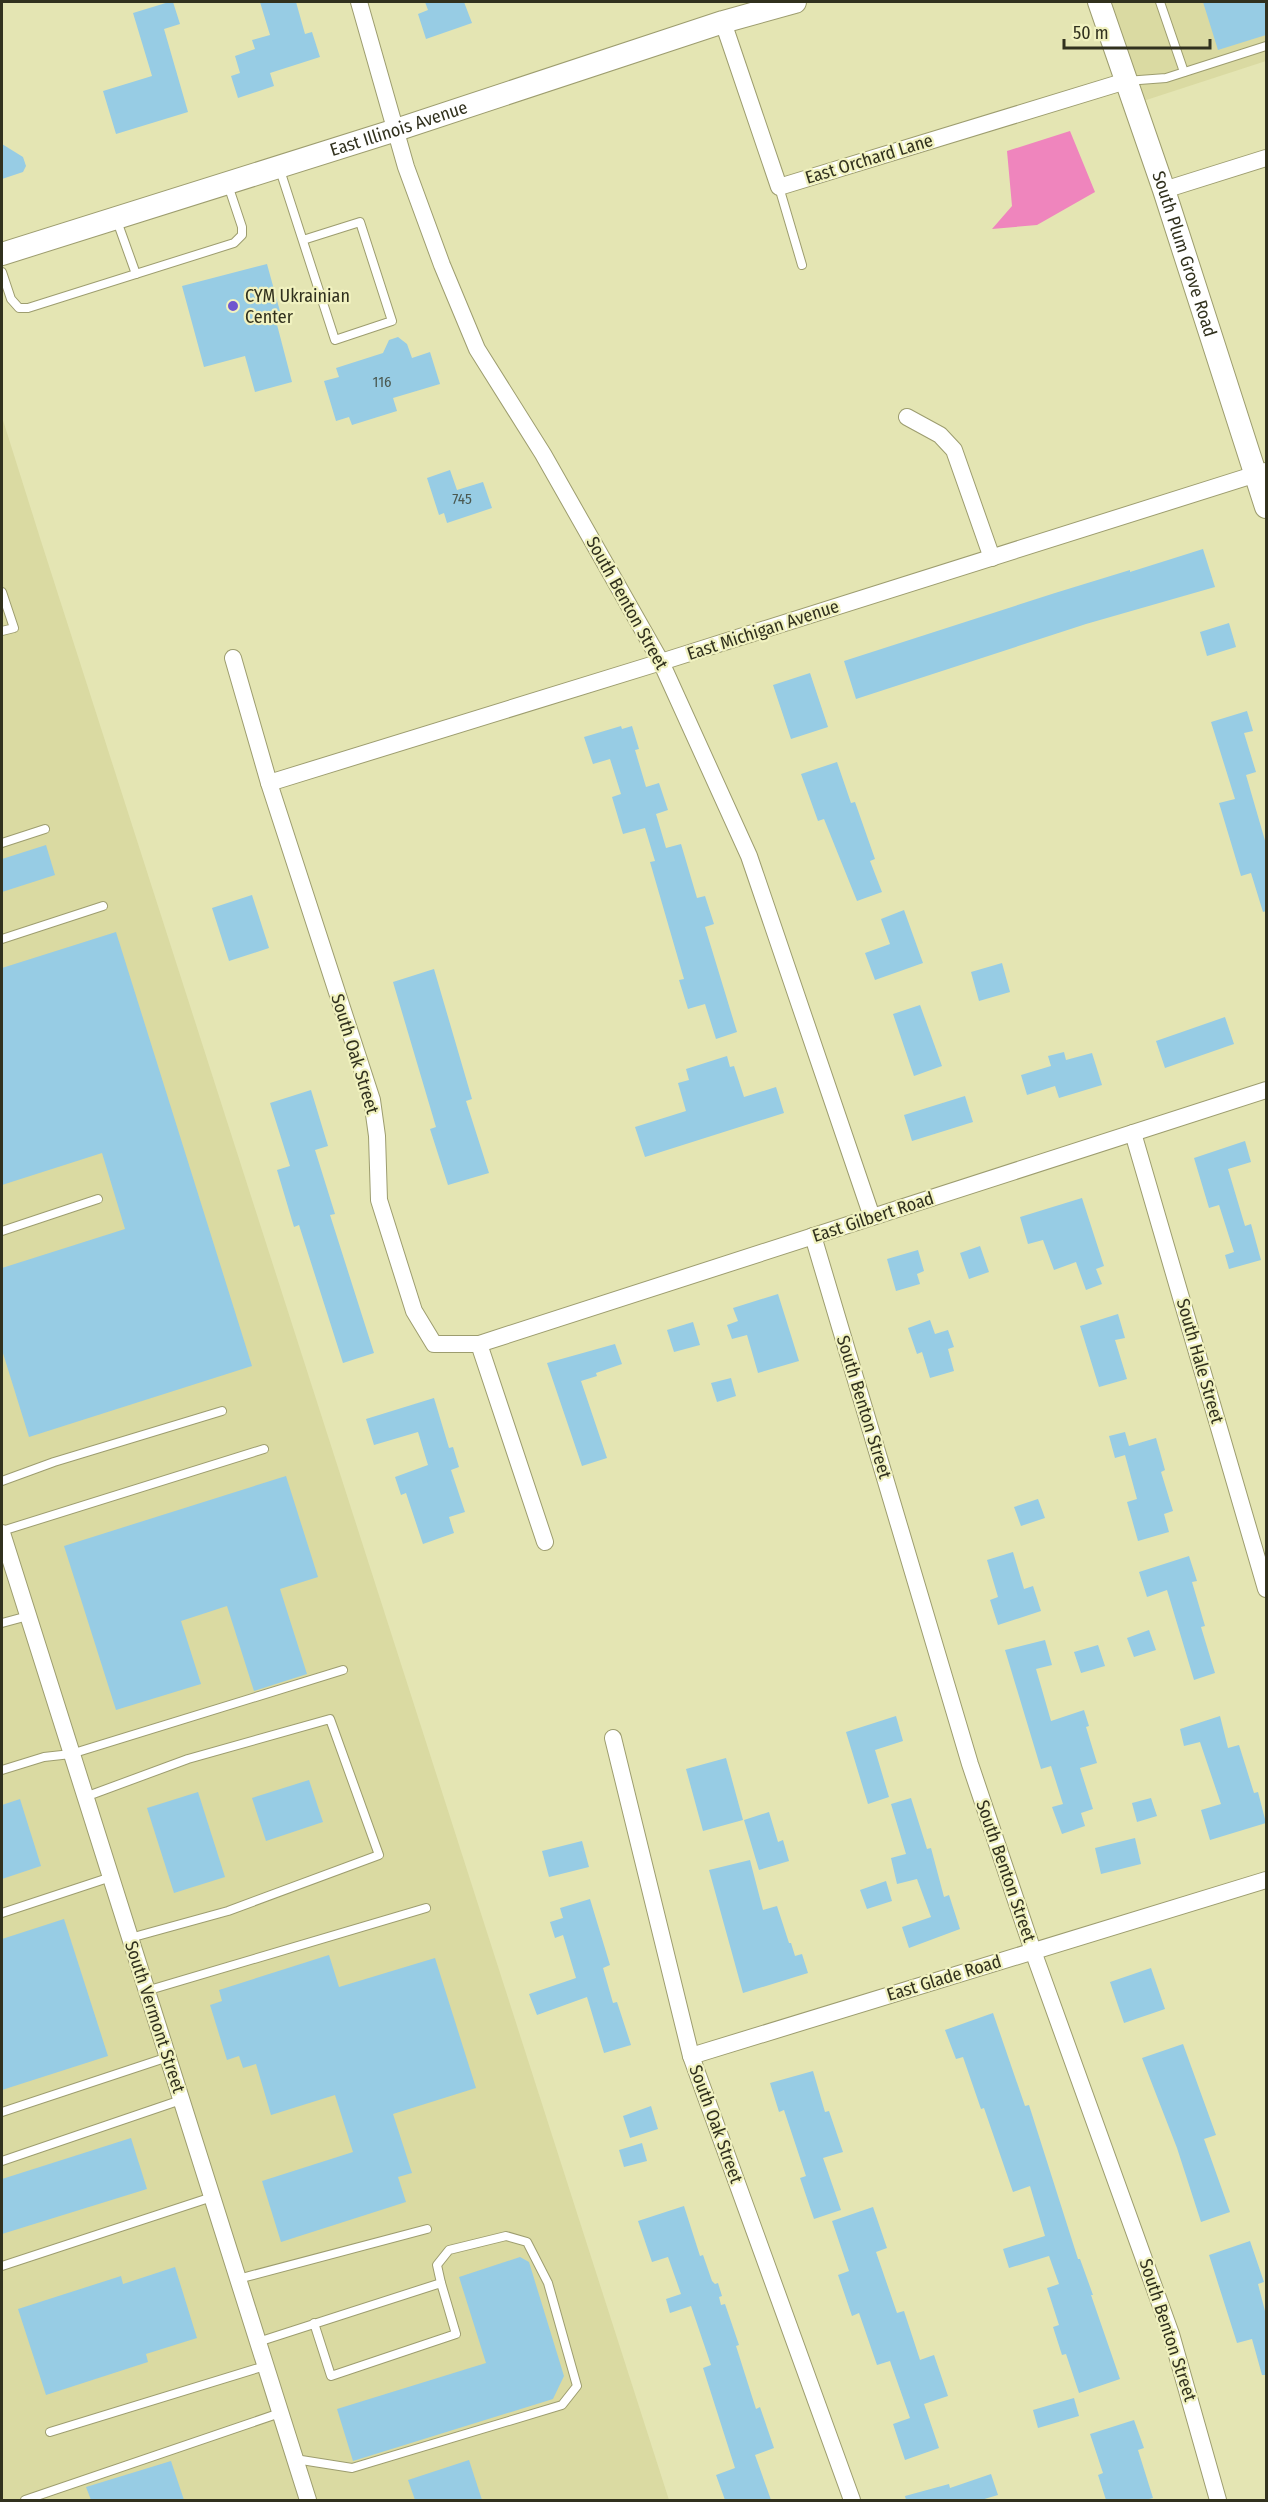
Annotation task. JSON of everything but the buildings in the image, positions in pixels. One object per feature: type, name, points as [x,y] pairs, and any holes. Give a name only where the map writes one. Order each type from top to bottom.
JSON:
[{"type":"main road","name":"East Illinois Avenue","points":[[2,254],[396,130],[723,22],[762,6],[795,2]]},
{"type":"main road","name":"South Plum Grove Road","points":[[1099,2],[1261,473],[1266,507]]},
{"type":"street","name":"South Benton Street","points":[[358,2],[406,167],[442,265],[477,349],[543,454],[661,662],[749,855],[872,1217]]},
{"type":"street","points":[[723,22],[778,187]]},
{"type":"street","name":"East Orchard Lane","points":[[778,187],[1126,81]]},
{"type":"street","points":[[1164,190],[1266,158]]},
{"type":"street","points":[[907,417],[940,435],[954,450],[992,558]]},
{"type":"street","name":"East Michigan Avenue","points":[[269,783],[1261,473]]},
{"type":"street","name":"South Oak Street","points":[[233,658],[269,783],[372,1100],[377,1136],[380,1200],[414,1311],[434,1344],[478,1344]]},
{"type":"street","name":"East Gilbert Road","points":[[478,1344],[1266,1090]]},
{"type":"street","name":"South Hale Street","points":[[1132,1133],[1266,1589]]},
{"type":"street","name":"South Benton Street","points":[[813,1236],[970,1764],[1033,1951],[1171,2334],[1218,2500]]},
{"type":"street","points":[[478,1344],[545,1542]]},
{"type":"street","name":"South Vermont Street","points":[[2,1532],[308,2500]]},
{"type":"street","name":"South Oak Street","points":[[613,1738],[691,2056],[852,2500]]},
{"type":"street","name":"East Glade Road","points":[[691,2056],[1266,1880]]},
{"type":"lane","points":[[1161,2],[1185,72]]},
{"type":"lane","points":[[1126,81],[1167,78],[1266,46]]},
{"type":"lane","points":[[279,166],[335,340],[392,321],[360,222],[303,240]]},
{"type":"lane","points":[[2,272],[11,299],[19,308],[28,308],[234,243],[242,235],[242,227],[228,182]]},
{"type":"lane","points":[[778,187],[802,265]]},
{"type":"lane","points":[[116,218],[136,274]]},
{"type":"lane","points":[[2,592],[14,628],[2,631]]},
{"type":"lane","points":[[2,843],[45,829]]},
{"type":"lane","points":[[2,939],[103,906]]},
{"type":"lane","points":[[2,1231],[98,1199]]},
{"type":"lane","points":[[2,1481],[54,1462],[222,1411]]},
{"type":"lane","points":[[2,1532],[264,1449]]},
{"type":"lane","points":[[2,1623],[28,1616]]},
{"type":"lane","points":[[2,1770],[44,1757],[71,1754],[343,1670]]},
{"type":"lane","points":[[85,1797],[188,1759],[330,1719],[379,1855],[228,1911],[130,1938]]},
{"type":"lane","points":[[2,1912],[111,1877]]},
{"type":"lane","points":[[146,1991],[426,1908]]},
{"type":"lane","points":[[2,2112],[168,2057]]},
{"type":"lane","points":[[2,2161],[181,2100]]},
{"type":"lane","points":[[2,2266],[212,2197]]},
{"type":"lane","points":[[238,2280],[427,2229]]},
{"type":"lane","points":[[295,2458],[352,2468],[562,2405],[577,2386],[548,2283],[527,2242],[506,2236],[449,2250],[437,2265],[456,2334],[331,2376],[314,2323]]},
{"type":"lane","points":[[258,2342],[441,2283]]},
{"type":"lane","points":[[50,2432],[266,2366]]},
{"type":"lane","points":[[25,2500],[280,2413]]},
{"type":"shaded area","points":[[1099,2],[1266,2],[1266,61],[1134,104]]},
{"type":"shaded area","points":[[1070,131],[1095,192],[1037,225],[992,229],[1012,206],[1007,151]]},
{"type":"shaded area","points":[[2,417],[41,541],[669,2500],[2,2500]]},
{"type":"place","name":"CYM Ukrainian Center","points":[[233,306]]}]
